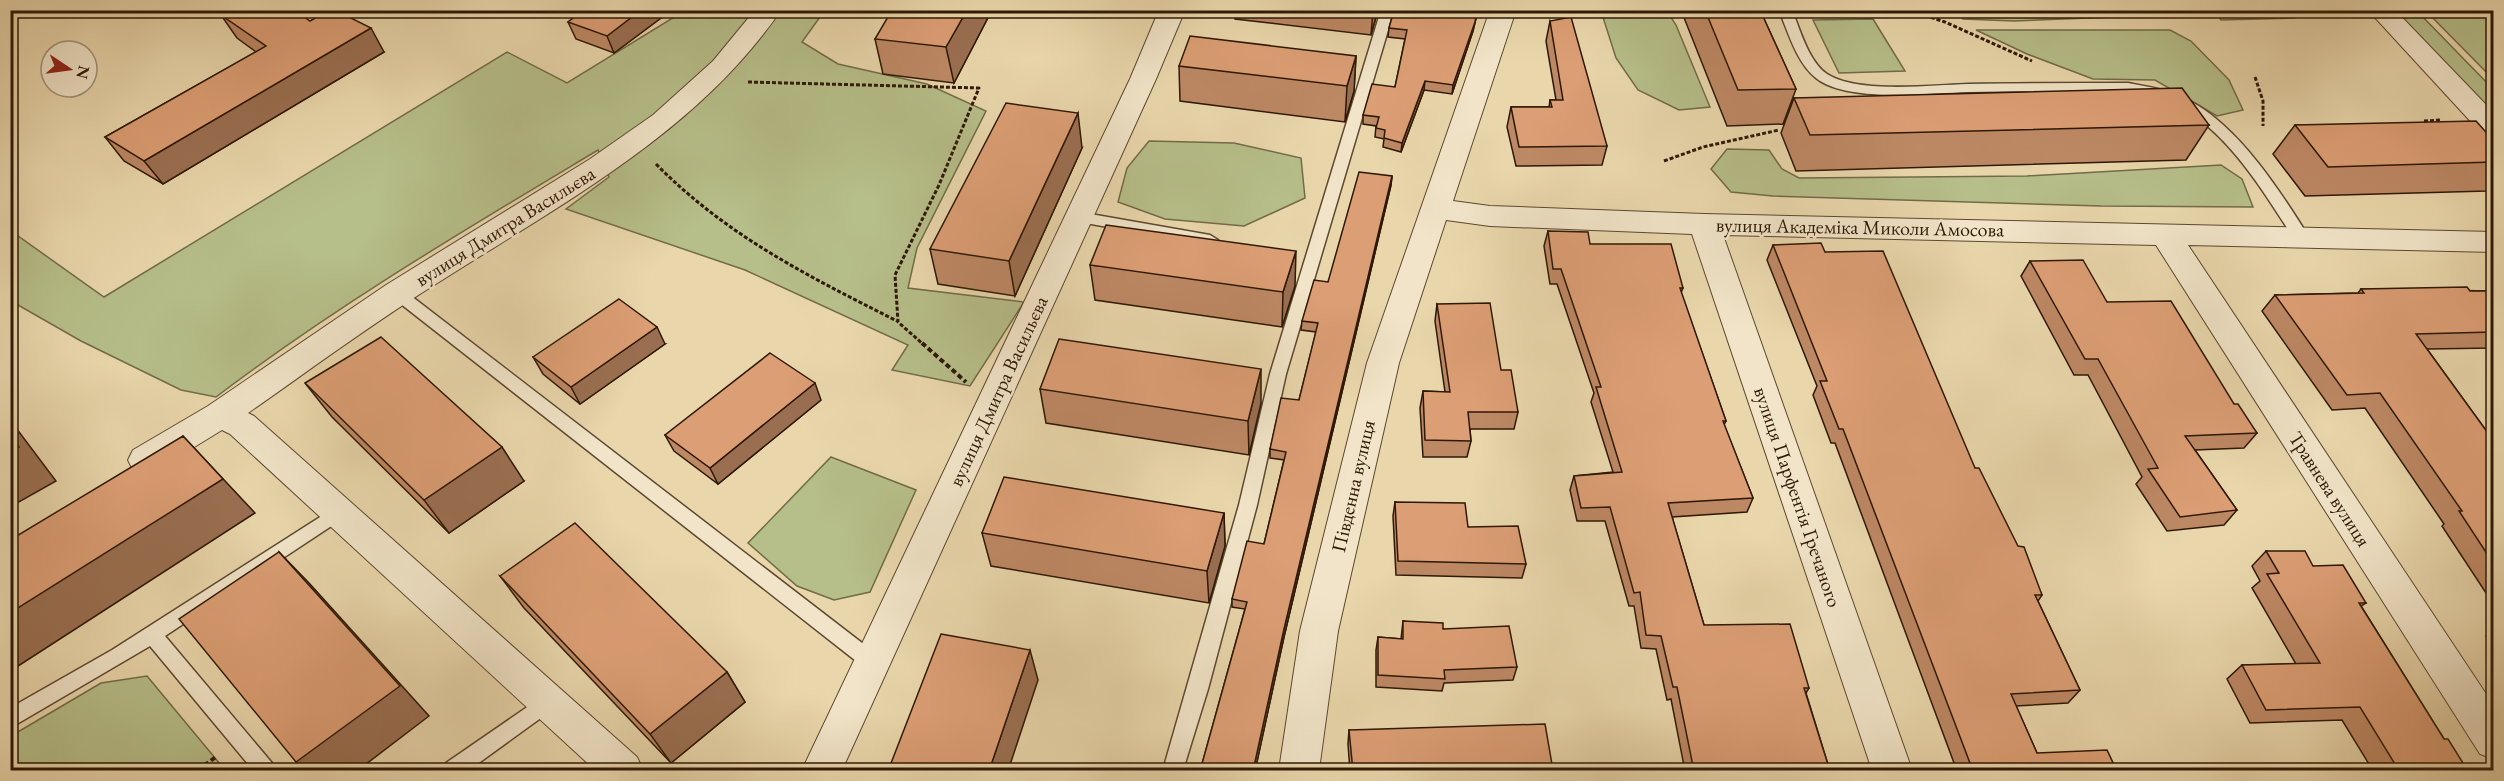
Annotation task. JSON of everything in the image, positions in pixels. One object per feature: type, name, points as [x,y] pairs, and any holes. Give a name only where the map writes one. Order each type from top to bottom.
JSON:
[{"type":"street","name":"вулиця Дмитра Васильєва","points":[[120,475],[220,415],[397,293],[600,166],[645,134],[663,121],[722,67],[769,10]]},
{"type":"street","name":"вулиця Дмитра Васильєва","points":[[822,771],[1079,217],[1172,10]]},
{"type":"street","points":[[1436,209],[1503,10]]},
{"type":"street","points":[[2380,10],[2493,130]]},
{"type":"street","name":"вулиця Академіка Миколи Амосова","points":[[1436,209],[1490,216],[1704,224],[2493,242]]},
{"type":"street","name":"Південна вулиця","points":[[1299,771],[1319,631],[1383,363],[1436,209]]},
{"type":"street","name":"вулиця Парфентія Гречаного","points":[[1704,224],[1892,771]]},
{"type":"street","name":"Травнева вулиця","points":[[2166,236],[2493,741]]},
{"type":"street","points":[[220,415],[242,425],[549,701],[623,771]]},
{"type":"lane","points":[[1173,771],[1198,689],[1248,505],[1306,258],[1372,69],[1388,10]]},
{"type":"lane","points":[[1785,10],[1814,69],[1822,77],[1838,84],[1863,88],[1901,89],[2128,87],[2145,88],[2168,94],[2194,109],[2223,133],[2244,155],[2302,239]]},
{"type":"lane","points":[[1079,217],[1230,244]]},
{"type":"lane","points":[[397,293],[872,662]]},
{"type":"lane","points":[[10,719],[119,656],[339,512]]},
{"type":"lane","points":[[152,634],[265,771]]},
{"type":"lane","points":[[453,771],[549,701]]},
{"type":"path","points":[[1908,10],[1945,22],[2034,62]]},
{"type":"path","points":[[2255,77],[2263,101],[2263,126]]},
{"type":"path","points":[[705,82],[979,88],[939,185],[895,275],[898,321]]},
{"type":"path","points":[[1664,161],[1703,147],[1779,130]]},
{"type":"path","points":[[645,134],[655,163],[678,189],[757,248],[898,321],[991,405]]},
{"type":"path","points":[[10,763],[15,771]]},
{"type":"green space","points":[[825,10],[802,42],[838,64],[927,84],[986,111],[917,248],[908,288],[1024,302],[970,386],[892,370],[908,345],[745,270],[566,209],[609,177],[598,150],[356,299],[216,397],[181,390],[81,341],[11,301],[11,231],[104,297],[507,52],[567,83],[684,11]]},
{"type":"green space","points":[[1601,11],[1667,11],[1676,25],[1710,107],[1679,110],[1638,90],[1616,58]]},
{"type":"green space","points":[[1957,11],[2109,11],[2113,17],[2014,21],[1963,19]]},
{"type":"green space","points":[[2214,11],[2288,11],[2294,18],[2221,20]]},
{"type":"green space","points":[[2393,11],[2417,11],[2493,89],[2493,116]]},
{"type":"green space","points":[[2426,11],[2493,11],[2493,79]]},
{"type":"green space","points":[[1873,19],[1905,71],[1839,73],[1813,20]]},
{"type":"green space","points":[[1976,30],[2170,30],[2191,41],[2229,80],[2243,110],[2217,116],[2155,80],[2093,79],[2027,54]]},
{"type":"green space","points":[[1149,141],[1234,143],[1301,158],[1305,198],[1244,226],[1165,219],[1118,202],[1127,168]]},
{"type":"green space","points":[[1727,149],[1769,150],[1782,169],[1799,178],[2027,176],[2221,165],[2242,179],[2253,207],[2101,206],[1773,196],[1731,192],[1711,169]]},
{"type":"green space","points":[[831,457],[916,490],[870,592],[834,600],[797,586],[748,543]]},
{"type":"green space","points":[[147,676],[225,770],[11,770],[11,736],[101,683]]},
{"type":"building","points":[[230,10],[295,10],[310,21],[329,10],[335,10],[371,28],[144,161],[105,137],[266,46],[221,15]]},
{"type":"building","points":[[584,10],[641,10],[607,36],[568,22]]},
{"type":"building","points":[[892,10],[967,10],[946,47],[875,39]]},
{"type":"building","points":[[1394,10],[1477,10],[1453,85],[1425,81],[1402,143],[1384,138],[1385,130],[1376,128],[1379,117],[1363,115],[1372,84],[1395,87],[1407,30],[1389,28]]},
{"type":"building","points":[[1705,10],[1760,10],[1796,89],[1738,90]]},
{"type":"building","points":[[1571,17],[1607,146],[1519,147],[1511,107],[1552,107],[1550,100],[1563,100],[1550,21]]},
{"type":"building","points":[[1190,36],[1356,56],[1347,86],[1179,66]]},
{"type":"building","points":[[2182,88],[2209,125],[1810,135],[1794,98]]},
{"type":"building","points":[[1006,103],[1078,113],[1009,261],[930,249]]},
{"type":"building","points":[[2476,121],[2493,140],[2493,162],[2328,167],[2295,125]]},
{"type":"building","points":[[1359,172],[1392,176],[1284,629],[1253,771],[1200,771],[1247,602],[1232,599],[1247,541],[1264,544],[1286,452],[1270,449],[1281,398],[1299,400],[1318,323],[1302,321],[1314,280],[1328,282]]},
{"type":"building","points":[[1106,225],[1296,251],[1283,292],[1090,265]]},
{"type":"building","points":[[1548,231],[1588,232],[1590,244],[1671,244],[1683,288],[1680,288],[1726,421],[1723,421],[1753,498],[1668,503],[1704,625],[1790,624],[1809,688],[1804,688],[1830,771],[1694,771],[1677,687],[1673,687],[1661,636],[1646,635],[1640,592],[1634,593],[1610,507],[1581,508],[1574,476],[1622,472],[1596,387],[1601,387],[1561,269],[1553,269]]},
{"type":"building","points":[[1821,243],[1825,252],[1883,251],[1975,468],[1979,468],[2018,546],[2024,547],[2042,595],[2035,595],[2080,690],[2011,694],[2037,753],[2107,750],[2117,771],[1973,771],[1843,429],[1839,429],[1820,381],[1827,381],[1773,245]]},
{"type":"building","points":[[2083,260],[2107,302],[2171,301],[2234,404],[2238,404],[2257,433],[2185,436],[2237,510],[2180,517],[2148,469],[2158,468],[2098,359],[2085,359],[2030,261]]},
{"type":"building","points":[[2467,287],[2470,291],[2493,291],[2493,332],[2416,334],[2493,440],[2493,563],[2459,511],[2462,511],[2380,393],[2347,395],[2275,295],[2364,293],[2361,289]]},
{"type":"building","points":[[619,299],[657,327],[571,387],[533,357]]},
{"type":"building","points":[[1490,303],[1501,370],[1511,370],[1518,412],[1468,412],[1471,441],[1425,440],[1423,391],[1450,392],[1437,304]]},
{"type":"building","points":[[381,337],[502,447],[424,500],[305,383]]},
{"type":"building","points":[[1059,339],[1261,369],[1248,421],[1040,389]]},
{"type":"building","points":[[770,353],[815,383],[710,468],[665,435]]},
{"type":"building","points":[[10,436],[19,447],[10,452]]},
{"type":"building","points":[[183,436],[223,479],[10,613],[10,540]]},
{"type":"building","points":[[1004,477],[1224,513],[1207,571],[982,533]]},
{"type":"building","points":[[1395,502],[1465,503],[1468,527],[1518,526],[1526,564],[1398,561]]},
{"type":"building","points":[[575,523],[727,672],[650,734],[500,576]]},
{"type":"building","points":[[2266,551],[2305,551],[2313,566],[2343,565],[2366,603],[2359,603],[2444,739],[2448,739],[2468,771],[2309,771],[2308,769],[2398,769],[2360,707],[2266,710],[2242,665],[2320,663],[2267,574],[2279,573]]},
{"type":"building","points":[[279,552],[400,686],[296,762],[179,619]]},
{"type":"building","points":[[1403,621],[1443,623],[1443,629],[1509,626],[1517,667],[1444,670],[1445,679],[1378,675],[1378,637],[1403,639]]},
{"type":"building","points":[[941,634],[1030,650],[989,771],[888,771]]},
{"type":"building","points":[[1545,724],[1553,770],[1353,771],[1349,730]]}]
